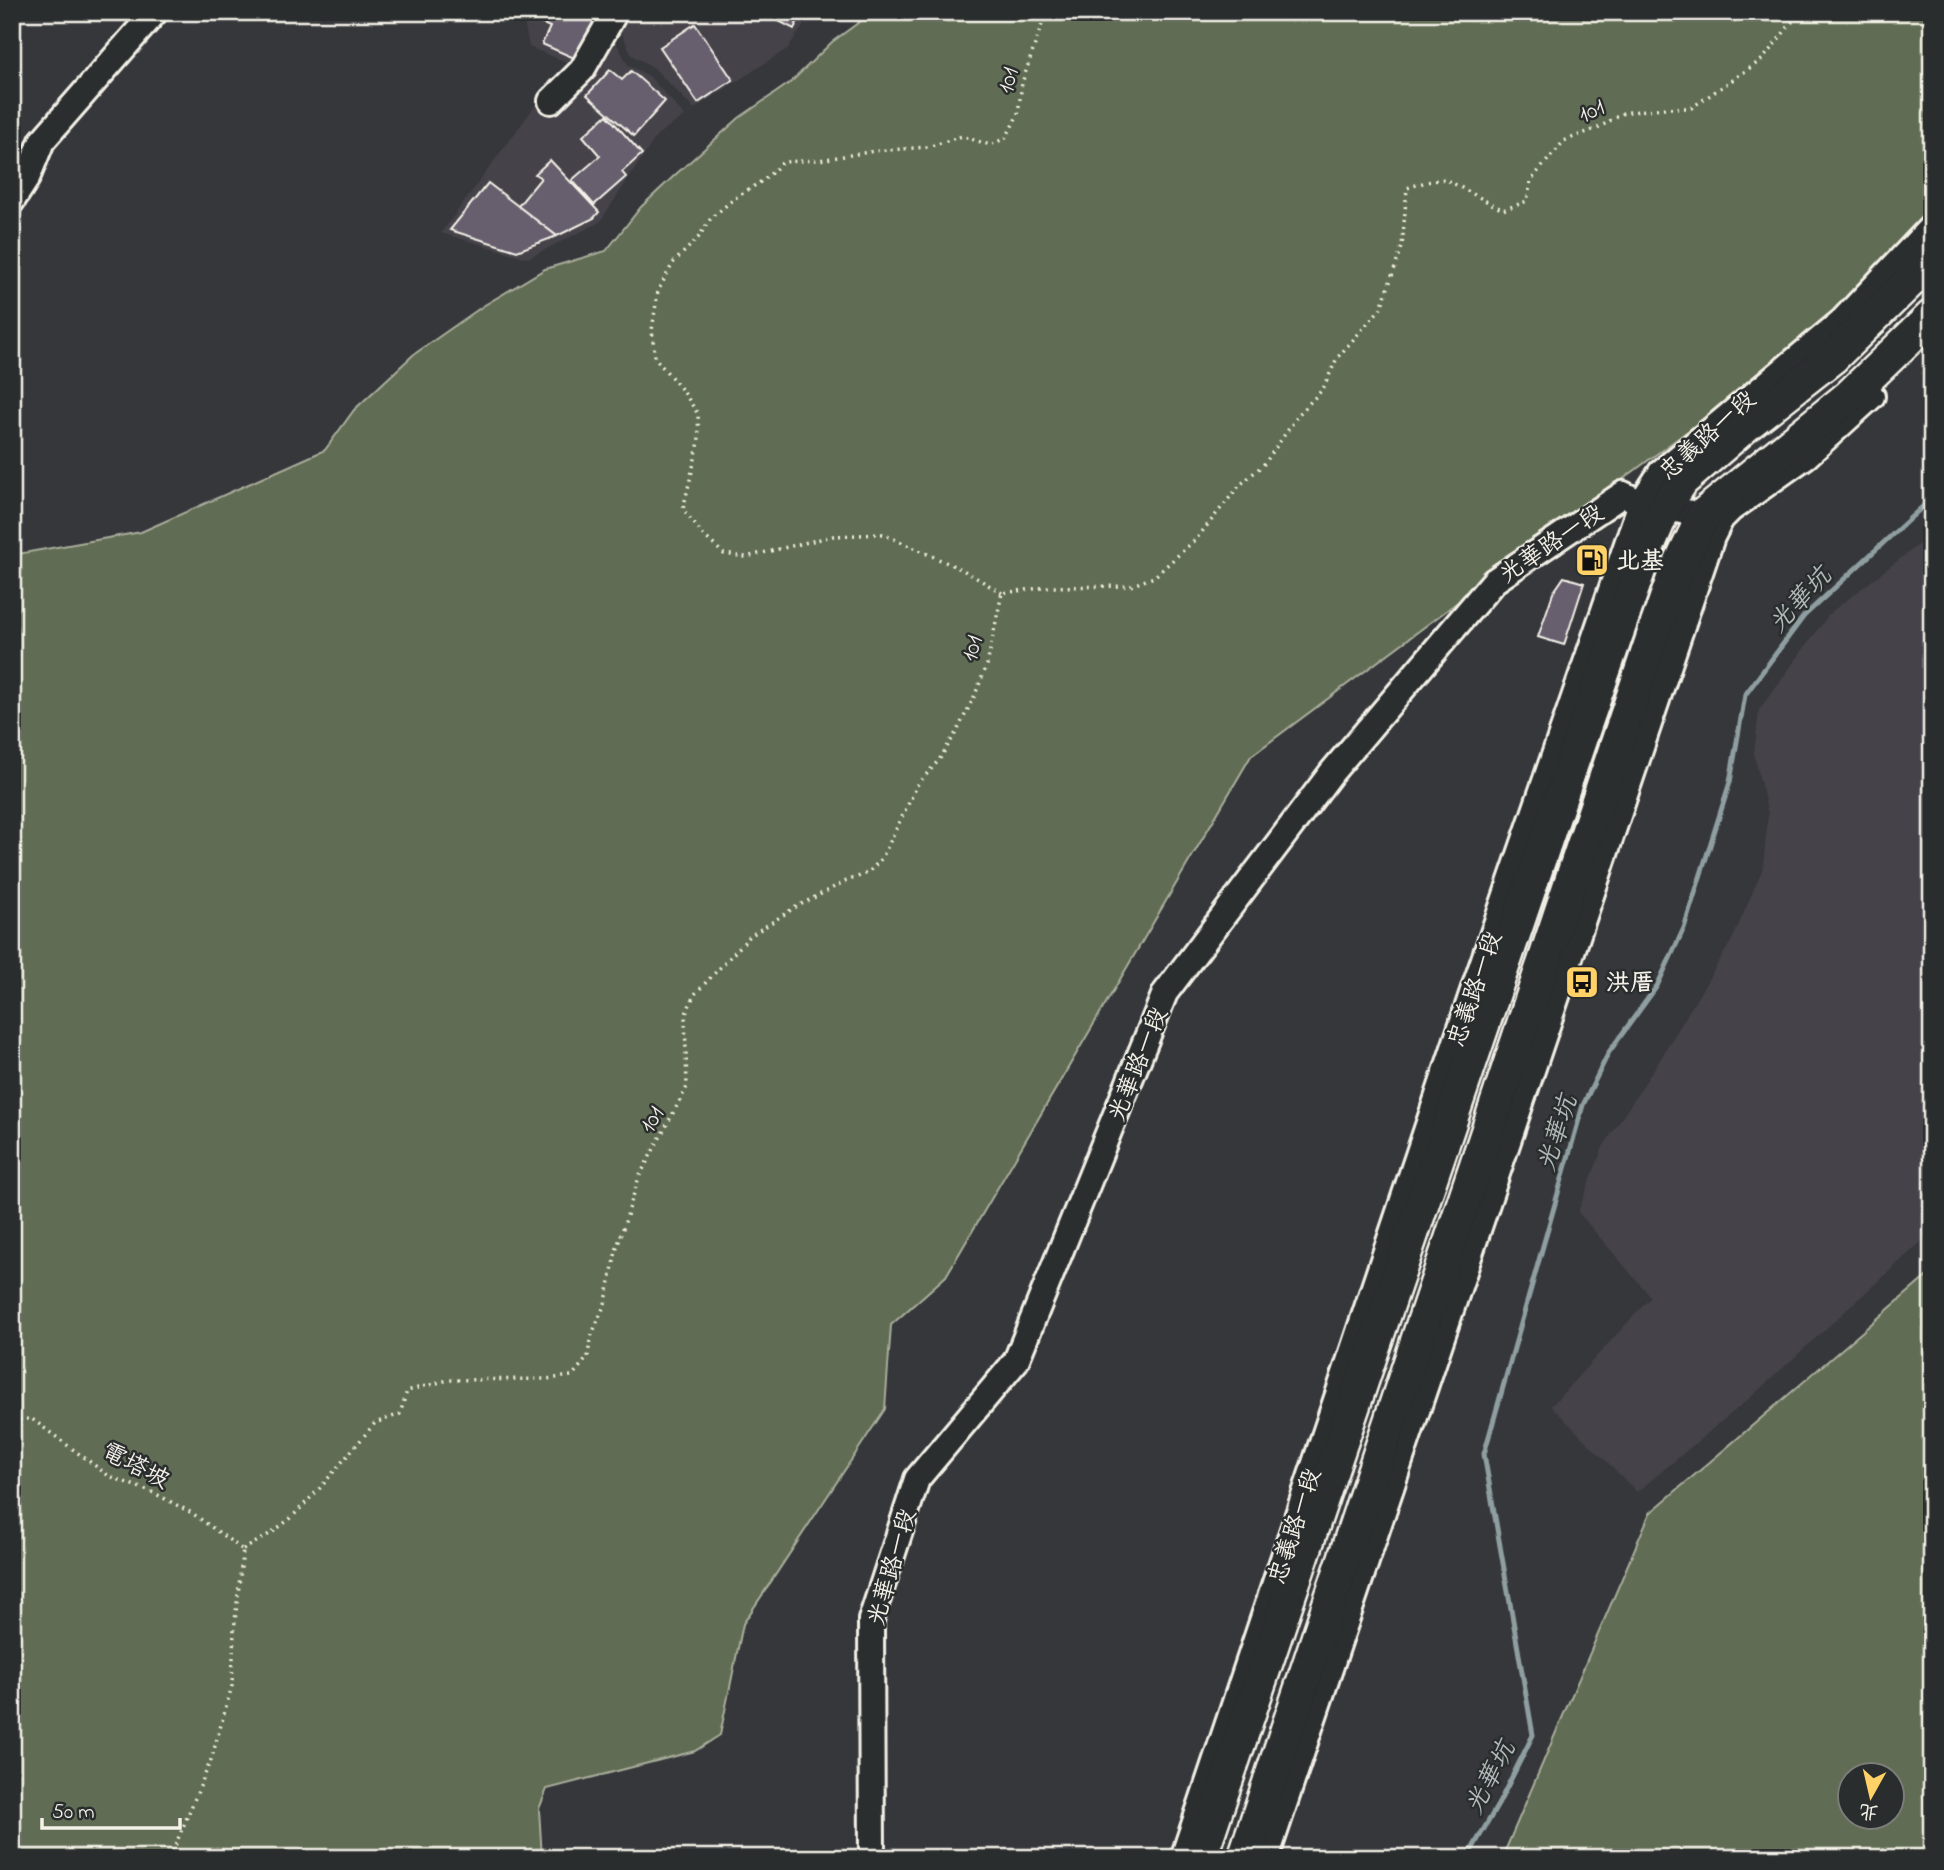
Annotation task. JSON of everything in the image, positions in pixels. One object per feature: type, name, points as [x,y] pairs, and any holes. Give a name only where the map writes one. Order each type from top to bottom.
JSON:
[{"type":"main road","name":"忠義路一段","points":[[1200,1858],[1481,1000],[1635,582],[1653,505],[1749,423],[1832,358],[1932,260]]},
{"type":"main road","points":[[1244,1858],[1536,1017],[1669,592],[1688,546],[1712,517],[1848,397],[1932,316]]},
{"type":"main road","points":[[1481,1000],[1536,1017]]},
{"type":"street","points":[[12,201],[27,178],[42,141],[155,12]]},
{"type":"street","points":[[551,101],[582,70],[615,12]]},
{"type":"street","name":"忠義路一段","points":[[1653,505],[1661,472],[1792,359],[1842,321],[1932,226]]},
{"type":"street","points":[[1712,517],[1731,509],[1805,456],[1932,338]]},
{"type":"street","name":"光華路一段","points":[[872,1858],[871,1620],[917,1479],[1016,1361],[1165,993],[1332,772],[1494,581],[1623,494],[1653,505],[1712,517]]},
{"type":"street","name":"忠義路一段","points":[[1183,1858],[1481,1000]]},
{"type":"street","points":[[1266,1858],[1536,1017]]},
{"type":"path","name":"101","points":[[1069,12],[1043,21],[1022,83],[1018,114],[1006,138],[990,145],[962,136],[928,147],[783,162],[765,179],[735,198],[711,218],[698,238],[673,264],[657,291],[652,330],[655,358],[683,391],[698,414],[699,442],[683,509],[703,535],[724,554],[746,557],[833,536],[883,534],[963,570],[1002,593],[1048,587],[1130,586],[1154,577],[1197,538],[1239,486],[1265,463],[1299,414],[1323,389],[1337,358],[1381,309],[1402,247],[1407,188],[1445,179],[1503,210],[1527,201],[1531,180],[1564,141],[1598,128],[1623,113],[1691,108],[1763,59],[1800,12]]},
{"type":"path","name":"101","points":[[243,1550],[291,1518],[375,1423],[400,1414],[407,1391],[448,1380],[547,1379],[572,1376],[588,1357],[590,1339],[606,1301],[615,1251],[639,1177],[687,1087],[685,1016],[694,995],[750,936],[794,908],[868,873],[882,858],[918,784],[945,750],[974,697],[988,665],[1002,593]]},
{"type":"path","name":"電塔坡","points":[[12,1420],[32,1419],[109,1476],[154,1493],[192,1513],[243,1550]]},
{"type":"path","points":[[170,1858],[211,1760],[232,1686],[234,1629],[243,1550]]},
{"type":"shaded area","points":[[526,12],[604,12],[579,67],[529,47],[523,17]]},
{"type":"shaded area","points":[[621,12],[817,12],[811,15],[787,49],[694,109],[654,68],[632,55],[616,22]]},
{"type":"shaded area","points":[[614,38],[628,65],[649,76],[685,116],[658,134],[600,222],[528,258],[441,233],[560,72],[585,82]]},
{"type":"shaded area","points":[[1932,534],[1932,1232],[1751,1397],[1637,1492],[1551,1406],[1651,1297],[1578,1212],[1603,1147],[1732,940],[1763,868],[1768,814],[1754,754],[1759,710],[1830,613]]},
{"type":"green space","points":[[873,12],[1932,12],[1932,209],[1830,315],[1736,395],[1251,756],[946,1276],[891,1325],[885,1409],[743,1624],[720,1735],[695,1751],[547,1789],[539,1809],[542,1858],[12,1858],[12,555],[141,532],[325,450],[354,410],[413,355],[483,306],[545,269],[606,251],[641,207],[675,175],[739,118],[791,82],[832,42]]},
{"type":"green space","points":[[1932,1272],[1932,1858],[1502,1858],[1650,1513]]},
{"type":"building","points":[[532,12],[602,12],[581,61],[542,44],[550,27],[529,18]]},
{"type":"building","points":[[768,12],[802,12],[794,29],[767,15]]},
{"type":"building","points":[[695,24],[733,80],[698,103],[660,47]]},
{"type":"building","points":[[610,70],[622,80],[631,71],[665,101],[634,136],[587,95]]},
{"type":"building","points":[[607,115],[642,154],[622,172],[626,177],[594,205],[572,180],[600,156],[583,136]]},
{"type":"building","points":[[550,160],[599,212],[594,218],[557,236],[518,206],[541,178],[535,174]]},
{"type":"building","points":[[488,183],[557,236],[517,251],[450,230]]},
{"type":"building","points":[[1564,577],[1584,583],[1564,645],[1538,637],[1553,593]]},
{"type":"waterway","name":"光華坑","points":[[1467,1858],[1499,1803],[1533,1735],[1484,1454],[1583,1105],[1609,1052],[1657,986],[1684,928],[1730,782],[1745,695],[1804,616],[1932,498]]},
{"type":"place","name":"北基","points":[[1592,560]]},
{"type":"place","name":"洪厝","points":[[1582,982]]}]
